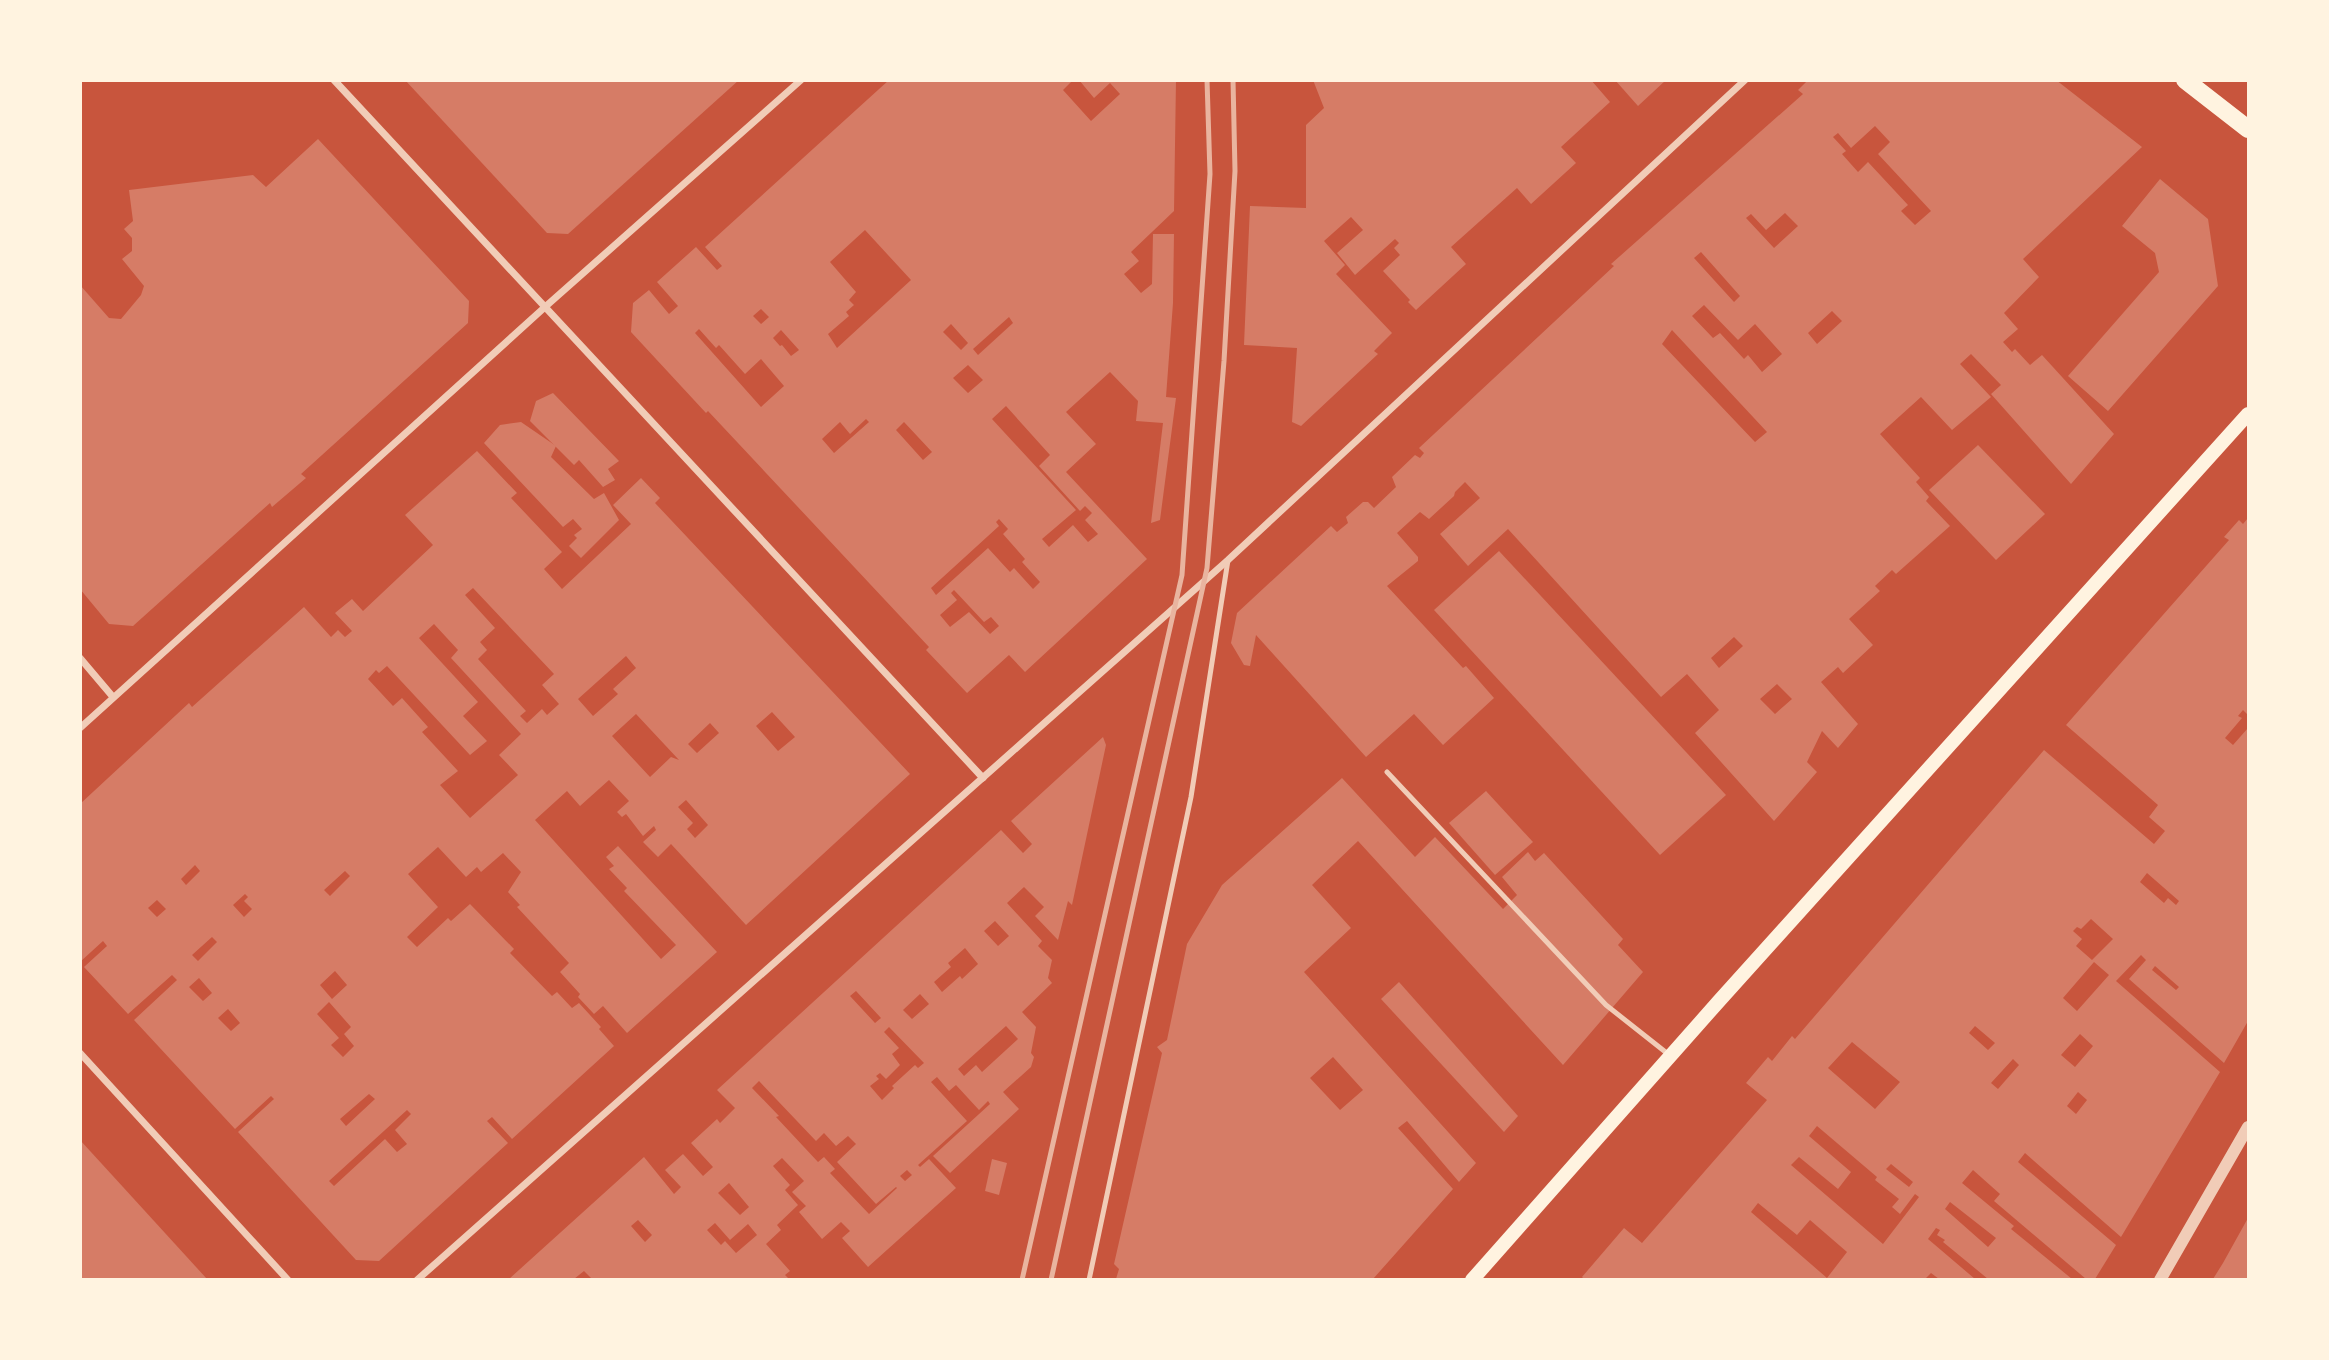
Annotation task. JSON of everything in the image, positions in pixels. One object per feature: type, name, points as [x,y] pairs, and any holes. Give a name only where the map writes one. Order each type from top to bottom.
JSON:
[{"type":"main road","points":[[2185,80],[2249,129]]},
{"type":"main road","points":[[1472,1279],[2249,414]]},
{"type":"street","points":[[334,80],[983,778]]},
{"type":"street","points":[[80,728],[545,307],[801,80]]},
{"type":"street","points":[[417,1279],[1228,560],[1745,80]]},
{"type":"street","points":[[80,658],[113,697]]},
{"type":"street","points":[[80,1053],[288,1279]]},
{"type":"street","points":[[2160,1279],[2249,1127]]},
{"type":"lane","points":[[1089,1279],[1191,797],[1228,560]]},
{"type":"lane","points":[[1387,772],[1606,1005],[1670,1056]]},
{"type":"building","points":[[405,80],[739,80],[568,234],[547,233]]},
{"type":"building","points":[[889,80],[1073,80],[1063,90],[1091,121],[1120,94],[1110,83],[1094,98],[1079,80],[1176,80],[1174,211],[1131,252],[1139,261],[1124,274],[1141,293],[1152,284],[1153,234],[1174,234],[1173,303],[1166,397],[1176,398],[1160,520],[1151,523],[1163,423],[1136,421],[1138,401],[1110,372],[1066,412],[1096,444],[1066,472],[1147,559],[1025,672],[1009,655],[967,693],[926,650],[929,647],[631,332],[633,303],[649,290],[669,314],[678,306],[657,282],[696,247],[717,270],[722,266],[705,247]],"holes":[[[865,230],[911,280],[837,348],[828,334],[849,316],[846,312],[854,305],[849,300],[856,292],[830,262]],[[761,309],[769,317],[761,324],[753,316]],[[1009,317],[1013,323],[978,355],[973,349]],[[951,324],[968,343],[961,350],[943,332]],[[699,329],[716,348],[719,345],[745,374],[761,359],[784,386],[761,407],[695,333]],[[781,330],[799,350],[791,356],[773,338]],[[968,365],[983,380],[968,393],[953,378]],[[1006,406],[1050,455],[1039,466],[1080,511],[1085,506],[1092,513],[1085,520],[1098,534],[1088,542],[1073,525],[1049,547],[1042,539],[1076,510],[992,419]],[[866,419],[869,422],[834,453],[822,439],[840,422],[850,434]],[[904,422],[932,452],[923,460],[896,430]],[[999,519],[1008,529],[1003,534],[1025,559],[1022,562],[1040,582],[1033,589],[1014,568],[1010,572],[988,548],[936,595],[931,588],[999,526],[996,522]],[[954,590],[984,622],[991,617],[999,626],[990,634],[969,612],[950,627],[940,615],[957,600],[951,593]]]},
{"type":"building","points":[[1313,80],[1591,80],[1610,102],[1561,147],[1576,163],[1531,204],[1517,188],[1451,247],[1466,264],[1416,310],[1383,271],[1400,255],[1394,248],[1399,243],[1395,239],[1355,275],[1337,253],[1363,230],[1351,217],[1324,241],[1345,265],[1336,274],[1392,333],[1374,351],[1378,354],[1301,426],[1292,422],[1297,348],[1244,345],[1250,206],[1306,208],[1306,125],[1324,108]]},
{"type":"building","points":[[1615,80],[1666,80],[1638,106]]},
{"type":"building","points":[[1808,80],[2056,80],[2142,147],[2023,259],[2039,277],[2004,313],[2018,329],[2003,342],[2012,352],[2015,349],[2030,365],[2042,355],[2114,434],[2071,484],[1991,394],[2001,385],[1971,354],[1960,364],[1991,397],[1952,430],[1921,397],[1880,434],[1920,478],[1916,482],[1929,497],[1926,501],[1950,526],[1896,574],[1892,570],[1875,586],[1880,591],[1849,619],[1873,645],[1843,673],[1838,667],[1821,682],[1858,724],[1838,748],[1822,731],[1807,762],[1817,772],[1774,821],[1695,733],[1719,710],[1687,674],[1661,697],[1508,529],[1468,566],[1440,534],[1480,498],[1465,482],[1429,519],[1420,512],[1397,533],[1418,557],[1418,561],[1387,586],[1494,698],[1443,745],[1414,714],[1366,757],[1256,635],[1250,666],[1244,665],[1231,643],[1237,613],[1331,526],[1337,532],[1348,523],[1346,517],[1363,502],[1368,502],[1374,508],[1396,487],[1392,477],[1415,455],[1420,458],[1424,453],[1419,448],[1614,266],[1611,264],[1803,94],[1798,90]],"holes":[[[1875,126],[1890,142],[1878,154],[1931,211],[1915,225],[1901,211],[1908,205],[1868,162],[1858,172],[1842,154],[1846,151],[1833,137],[1838,133],[1851,148]],[[1785,213],[1798,226],[1774,248],[1746,218],[1751,214],[1766,230]],[[1701,252],[1740,296],[1734,302],[1694,258]],[[1704,305],[1738,340],[1755,324],[1782,354],[1762,372],[1748,355],[1744,359],[1720,333],[1713,338],[1692,316]],[[1832,311],[1842,321],[1817,344],[1808,333]],[[1672,330],[1767,432],[1755,442],[1662,344]],[[1734,637],[1743,646],[1719,668],[1711,658]],[[1777,684],[1792,699],[1775,714],[1760,699]]]},
{"type":"building","points":[[318,139],[469,301],[468,323],[301,474],[306,478],[272,507],[270,503],[133,626],[109,624],[80,589],[80,285],[109,318],[121,319],[141,295],[144,286],[122,259],[132,251],[132,238],[124,229],[133,221],[129,190],[253,175],[266,187]]},
{"type":"building","points":[[2160,179],[2208,219],[2218,286],[2108,411],[2068,376],[2159,272],[2155,253],[2122,226]]},
{"type":"building","points":[[553,393],[619,461],[608,469],[615,480],[603,487],[579,460],[574,465],[530,421],[536,401]]},
{"type":"building","points":[[521,422],[556,446],[551,457],[594,499],[604,493],[619,520],[581,558],[569,546],[577,538],[574,535],[582,529],[573,519],[563,527],[484,443],[500,425]]},
{"type":"building","points":[[1978,445],[2045,514],[1996,560],[1929,490]]},
{"type":"building","points":[[477,451],[517,493],[511,498],[562,552],[544,569],[562,589],[631,524],[613,505],[641,478],[660,498],[655,503],[910,774],[746,925],[671,844],[658,857],[643,842],[656,830],[654,826],[643,836],[626,814],[622,817],[617,812],[629,801],[609,780],[580,806],[567,791],[535,820],[661,959],[676,945],[624,891],[627,888],[609,869],[614,866],[606,857],[618,846],[717,952],[627,1033],[603,1006],[594,1014],[560,972],[569,963],[517,907],[520,905],[508,892],[521,872],[503,853],[481,872],[477,867],[466,877],[438,847],[408,874],[438,907],[407,937],[417,947],[448,918],[451,921],[470,904],[514,949],[510,953],[552,996],[557,992],[572,1008],[579,1003],[614,1046],[512,1139],[492,1117],[487,1121],[508,1143],[379,1261],[356,1260],[238,1132],[274,1099],[271,1096],[235,1129],[134,1020],[177,980],[172,975],[128,1014],[84,967],[107,946],[103,941],[80,962],[80,804],[189,703],[192,707],[304,607],[331,637],[338,630],[345,637],[352,631],[335,613],[352,599],[363,611],[433,545],[405,515]],"holes":[[[473,588],[554,674],[542,685],[559,704],[547,715],[542,709],[527,723],[520,716],[526,711],[478,659],[487,650],[480,642],[495,628],[465,595]],[[434,624],[458,650],[451,658],[521,734],[499,755],[518,775],[470,818],[440,785],[458,771],[422,732],[428,727],[402,698],[393,706],[368,679],[376,670],[379,673],[387,666],[470,755],[487,741],[463,716],[478,702],[419,638]],[[626,656],[636,668],[613,689],[618,694],[593,716],[578,699]],[[772,712],[795,737],[778,751],[756,726]],[[636,714],[679,760],[671,757],[650,777],[612,736]],[[710,723],[719,733],[697,753],[688,744]],[[686,800],[708,825],[695,838],[687,829],[693,823],[678,807]],[[195,865],[200,871],[186,885],[181,879]],[[345,871],[350,876],[330,896],[324,890]],[[245,894],[248,897],[244,901],[252,909],[244,917],[233,905]],[[157,900],[166,909],[157,917],[148,908]],[[212,937],[217,942],[198,961],[192,955]],[[335,971],[347,985],[332,999],[320,985]],[[199,978],[212,993],[203,1001],[189,987]],[[329,1002],[351,1027],[344,1034],[354,1046],[343,1057],[331,1045],[339,1038],[317,1014]],[[228,1009],[240,1023],[231,1031],[218,1018]],[[369,1094],[375,1099],[346,1126],[340,1119]],[[407,1110],[411,1114],[395,1130],[407,1144],[397,1152],[385,1139],[334,1186],[329,1181]]]},
{"type":"building","points":[[2248,518],[2248,715],[2243,710],[2238,716],[2242,718],[2225,738],[2233,745],[2248,728],[2248,1021],[2224,1063],[2129,979],[2146,960],[2141,955],[2116,981],[2220,1072],[2121,1237],[2025,1153],[2018,1162],[2116,1245],[2095,1279],[2086,1279],[1994,1201],[2000,1194],[1973,1170],[1962,1183],[2014,1226],[2011,1229],[2072,1279],[1988,1279],[1943,1242],[1945,1240],[1937,1235],[1940,1230],[1936,1228],[1928,1239],[1975,1279],[1939,1279],[1931,1273],[1925,1279],[1584,1279],[1582,1277],[1624,1228],[1642,1243],[1767,1100],[1746,1083],[1768,1057],[1772,1061],[1792,1036],[1795,1039],[2044,750],[2154,844],[2165,831],[2149,817],[2158,805],[2066,725],[2229,540],[2224,537],[2239,520],[2243,524]],"holes":[[[2147,873],[2179,901],[2176,905],[2168,898],[2164,903],[2140,882]],[[2091,919],[2113,939],[2092,960],[2076,946],[2082,939],[2073,931],[2077,927],[2081,929]],[[2094,962],[2109,975],[2077,1011],[2063,998]],[[2155,966],[2179,987],[2176,990],[2152,970]],[[1975,1026],[1995,1043],[1988,1050],[1969,1033]],[[2080,1034],[2093,1046],[2075,1067],[2061,1055]],[[1852,1042],[1900,1082],[1875,1109],[1828,1068]],[[2013,1059],[2019,1065],[1998,1089],[1991,1083]],[[2078,1092],[2087,1100],[2076,1114],[2067,1106]],[[1817,1126],[1899,1199],[1892,1207],[1900,1214],[1915,1194],[1919,1197],[1883,1244],[1791,1165],[1799,1157],[1838,1189],[1851,1172],[1809,1136]],[[1891,1164],[1913,1182],[1909,1187],[1886,1169]],[[1950,1202],[1996,1238],[1988,1247],[1945,1209]],[[1758,1203],[1797,1235],[1810,1220],[1847,1252],[1827,1278],[1751,1212]]]},
{"type":"building","points":[[1499,551],[1726,795],[1660,855],[1434,610]]},
{"type":"building","points":[[1103,737],[1106,745],[1072,905],[1068,901],[1058,940],[1035,916],[1044,907],[1024,887],[1007,903],[1042,941],[1038,946],[1052,960],[1048,978],[1052,983],[1022,1012],[1036,1027],[1031,1067],[1003,1092],[1019,1109],[950,1173],[933,1156],[990,1104],[988,1101],[979,1110],[956,1085],[949,1091],[937,1077],[931,1082],[967,1121],[918,1165],[920,1167],[929,1159],[956,1188],[868,1267],[842,1238],[850,1231],[841,1222],[822,1239],[799,1212],[806,1206],[792,1192],[804,1181],[782,1158],[773,1166],[790,1185],[785,1190],[798,1205],[777,1225],[781,1230],[766,1244],[790,1271],[785,1275],[789,1279],[592,1279],[584,1271],[574,1279],[509,1279],[644,1157],[674,1194],[681,1187],[665,1170],[683,1154],[703,1176],[713,1167],[691,1143],[717,1119],[720,1123],[735,1108],[717,1090],[1001,830],[1023,853],[1032,844],[1011,821]],"holes":[[[995,921],[1009,936],[998,946],[984,931]],[[965,948],[978,964],[942,992],[934,982],[951,967],[948,963]],[[856,991],[881,1018],[875,1023],[850,996]],[[920,994],[929,1004],[912,1019],[903,1010]],[[1006,1026],[1018,1039],[982,1072],[976,1065],[964,1076],[958,1069]],[[889,1027],[924,1063],[918,1068],[915,1065],[892,1086],[894,1088],[882,1100],[870,1086],[879,1079],[876,1076],[880,1073],[886,1079],[900,1065],[892,1054],[899,1048],[884,1032]],[[759,1081],[816,1141],[824,1133],[836,1146],[848,1136],[856,1144],[837,1162],[876,1204],[897,1188],[869,1214],[830,1173],[835,1169],[824,1157],[818,1162],[776,1117],[779,1116],[752,1088]],[[907,1170],[912,1175],[905,1181],[900,1176]],[[729,1183],[749,1207],[740,1215],[718,1193]],[[638,1220],[652,1235],[645,1242],[631,1226]],[[715,1223],[730,1240],[748,1224],[757,1235],[736,1253],[725,1241],[721,1245],[707,1230]]]},
{"type":"building","points":[[1342,778],[1415,857],[1435,837],[1503,909],[1517,895],[1502,877],[1528,852],[1535,861],[1544,853],[1623,939],[1618,945],[1643,972],[1563,1065],[1358,841],[1312,885],[1351,928],[1304,972],[1476,1163],[1459,1182],[1407,1121],[1398,1128],[1453,1189],[1373,1279],[1116,1279],[1119,1269],[1114,1264],[1162,1053],[1157,1047],[1167,1040],[1187,944],[1222,885]],"holes":[[[1333,1057],[1363,1090],[1340,1110],[1310,1078]]]},
{"type":"building","points":[[1486,791],[1533,842],[1495,875],[1449,823]]},
{"type":"building","points":[[1399,982],[1518,1116],[1504,1132],[1381,999]]},
{"type":"building","points":[[80,1140],[123,1187],[207,1279],[80,1279]]},
{"type":"building","points":[[992,1159],[1007,1163],[999,1195],[985,1191]]},
{"type":"building","points":[[2248,1218],[2248,1279],[2213,1279],[2223,1263]]},
{"type":"railway","points":[[1022,1280],[1182,575],[1210,174],[1207,80]]},
{"type":"railway","points":[[1051,1280],[1207,568],[1224,361],[1235,171],[1233,80]]}]
